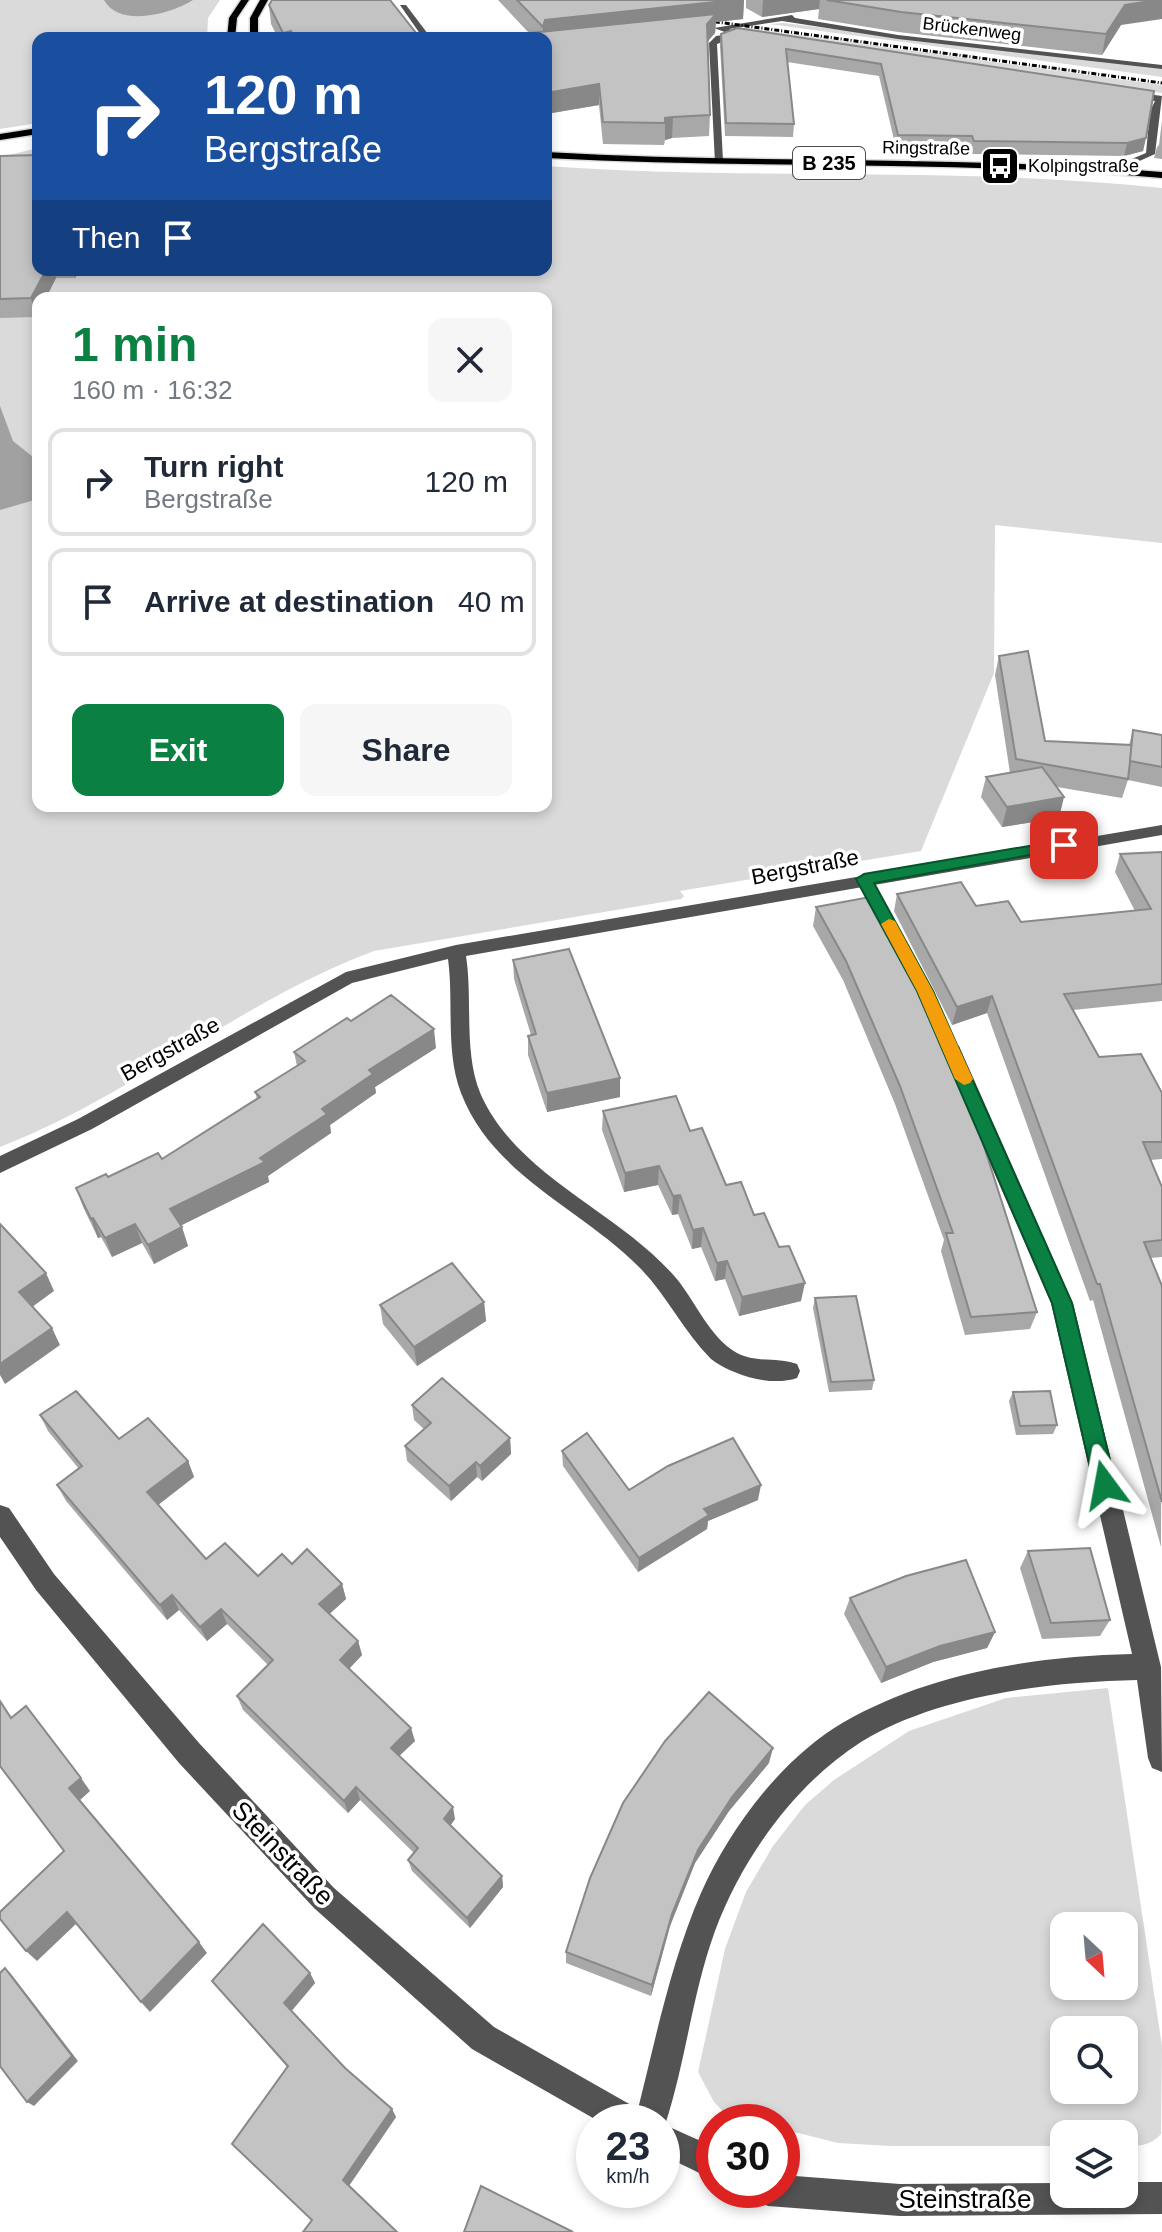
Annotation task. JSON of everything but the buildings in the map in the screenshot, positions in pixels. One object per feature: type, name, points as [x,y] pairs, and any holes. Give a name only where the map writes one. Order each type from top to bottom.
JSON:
[{"type":"main road","points":[[230,32],[235,10],[245,0]]},
{"type":"main road","points":[[253,32],[256,10],[264,0]]},
{"type":"main road","points":[[0,137],[32,132]]},
{"type":"main road","points":[[0,146],[32,141]]},
{"type":"main road","name":"Ringstraße","points":[[552,155],[1113,170],[1162,175]]},
{"type":"street","points":[[403,7],[422,32]]},
{"type":"street","points":[[739,11],[760,22]]},
{"type":"street","points":[[718,161],[709,38],[718,28],[820,13]]},
{"type":"street","name":"Brückenweg","points":[[779,18],[790,23],[898,37],[1162,67]]},
{"type":"street","points":[[718,28],[737,35],[765,39]]},
{"type":"street","points":[[709,38],[737,35]]},
{"type":"street","points":[[1111,91],[1161,99],[1154,111],[1150,154]]},
{"type":"street","points":[[1150,154],[1162,162]]},
{"type":"street","points":[[1113,170],[1150,154]]},
{"type":"street","name":"Bergstraße","points":[[0,1165],[85,1124],[346,978],[456,951],[868,886],[1162,830]]},
{"type":"street","points":[[456,951],[462,979],[463,1062],[471,1094],[489,1127],[531,1172],[626,1240],[669,1285],[698,1332],[731,1362],[789,1371]]},
{"type":"street","points":[[937,1019],[1062,1303],[1148,1667],[1162,1758]]},
{"type":"street","name":"Steinstraße","points":[[0,1516],[45,1582],[189,1753],[324,1898],[483,2038],[598,2104]]},
{"type":"street","points":[[656,2104],[694,1950],[726,1873],[761,1819],[807,1769],[852,1733],[912,1706],[992,1680],[1085,1667],[1148,1667]]},
{"type":"street","name":"Steinstraße","points":[[800,2192],[900,2200],[1162,2198]]},
{"type":"shaded area","points":[[0,0],[220,0],[208,18],[207,32],[32,32],[32,124],[0,129]]},
{"type":"shaded area","points":[[104,0],[193,0],[159,14],[133,16],[111,9]]},
{"type":"shaded area","points":[[784,23],[1162,68],[1162,77],[769,24]]},
{"type":"shaded area","points":[[748,28],[1162,85],[1162,93],[738,30]]},
{"type":"shaded area","points":[[32,149],[32,276],[552,276],[552,166],[700,173],[1008,177],[1162,188],[1162,543],[995,525],[994,673],[921,851],[680,891],[684,896],[681,899],[374,951],[278,995],[96,1102],[0,1147],[0,157]]},
{"type":"shaded area","points":[[0,406],[13,441],[32,456],[32,501],[0,510]]},
{"type":"shaded area","points":[[1108,1688],[1162,2046],[1161,2134],[1149,2143],[1138,2145],[1138,2120],[1050,2120],[1050,2146],[838,2143],[800,2134],[800,2104],[714,2102],[698,2072],[725,1949],[746,1892],[773,1846],[805,1805],[834,1780],[909,1731],[1006,1698]]},
{"type":"railway","points":[[695,19],[1162,83]]},
{"type":"slow traffic","points":[[889,924],[925,991],[964,1079]]},
{"type":"place","name":"Kolpingstraße","points":[[1000,166]]},
{"type":"route","points":[[1064,845],[864,879],[925,991],[1062,1303],[1105,1485]]}]
